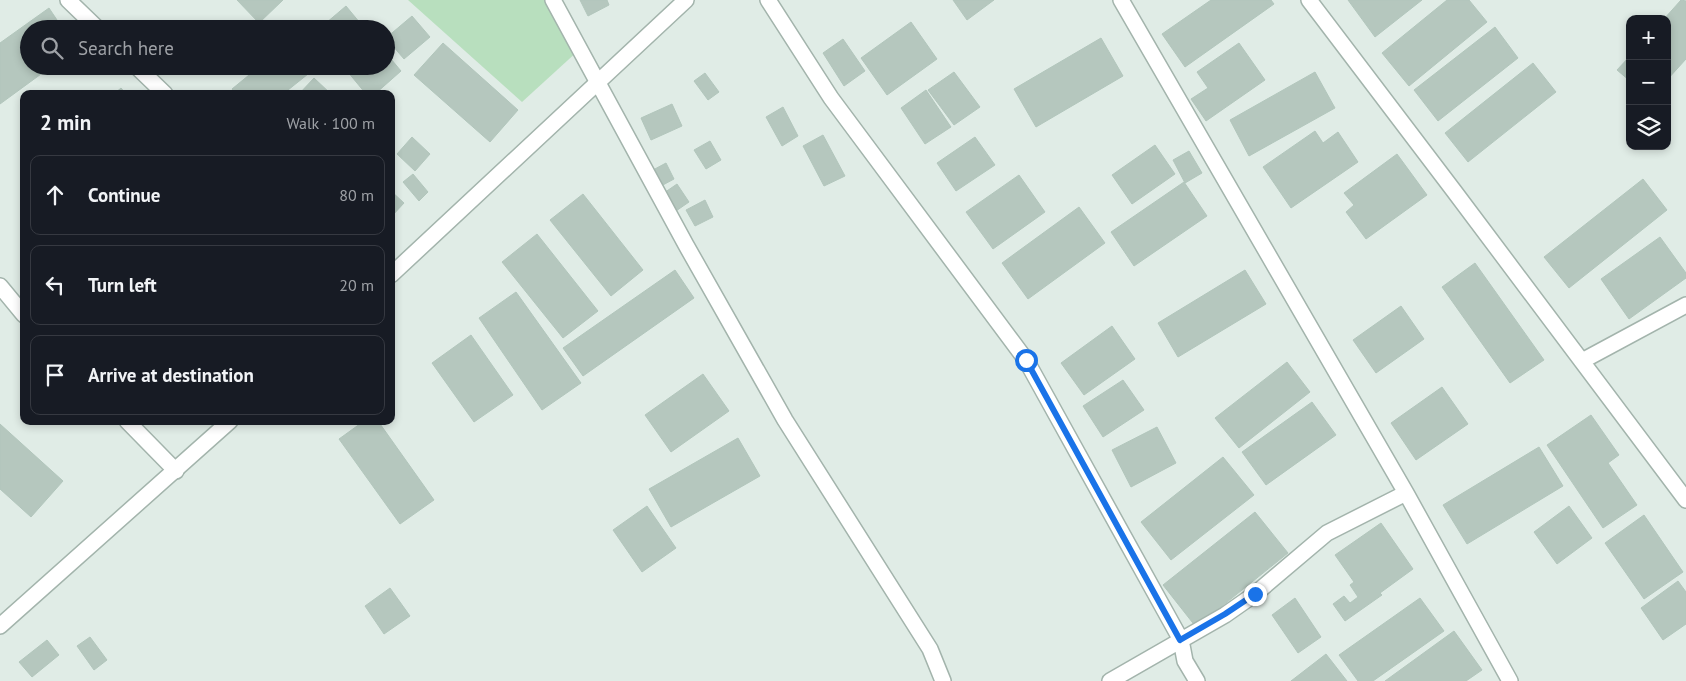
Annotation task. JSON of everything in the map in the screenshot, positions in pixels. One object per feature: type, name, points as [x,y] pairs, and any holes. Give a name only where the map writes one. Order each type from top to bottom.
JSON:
[{"type":"street","points":[[68,0],[89,20]]},
{"type":"street","points":[[553,0],[686,245],[785,420],[930,649],[943,681]]},
{"type":"street","points":[[395,271],[686,0]]},
{"type":"street","points":[[768,0],[831,98],[1026,360],[1180,640],[1185,661],[1197,681]]},
{"type":"street","points":[[1121,0],[1406,493],[1510,681]]},
{"type":"street","points":[[1309,0],[1686,500]]},
{"type":"street","points":[[145,75],[160,90]]},
{"type":"street","points":[[0,286],[20,310]]},
{"type":"street","points":[[1582,362],[1686,306]]},
{"type":"street","points":[[132,425],[176,471]]},
{"type":"street","points":[[2,622],[176,471],[226,425]]},
{"type":"street","points":[[1110,681],[1225,614],[1255,594],[1327,534],[1406,493]]},
{"type":"green space","points":[[408,0],[551,0],[579,50],[522,102]]},
{"type":"building","points":[[237,0],[283,0],[262,20],[256,20]]},
{"type":"building","points":[[580,0],[607,0],[609,5],[588,16]]},
{"type":"building","points":[[953,0],[994,0],[967,20]]},
{"type":"building","points":[[1211,0],[1271,0],[1274,4],[1185,67],[1162,34]]},
{"type":"building","points":[[1348,0],[1422,0],[1375,37]]},
{"type":"building","points":[[1447,0],[1469,0],[1487,22],[1409,86],[1382,53]]},
{"type":"building","points":[[1681,0],[1686,1],[1686,59],[1671,76],[1671,15],[1668,15]]},
{"type":"building","points":[[346,6],[358,20],[330,20]]},
{"type":"building","points":[[49,8],[57,20],[32,20]]},
{"type":"building","points":[[412,16],[430,37],[404,59],[395,48],[395,30]]},
{"type":"building","points":[[911,22],[937,59],[887,95],[861,58]]},
{"type":"building","points":[[1495,27],[1518,58],[1438,121],[1414,90]]},
{"type":"building","points":[[20,29],[20,75],[40,75],[0,104],[0,43]]},
{"type":"building","points":[[1101,38],[1123,76],[1036,127],[1014,89]]},
{"type":"building","points":[[843,39],[865,71],[844,86],[823,53]]},
{"type":"building","points":[[443,43],[518,110],[490,142],[414,75]]},
{"type":"building","points":[[1239,43],[1265,80],[1206,121],[1191,99],[1208,88],[1197,72]]},
{"type":"building","points":[[1626,60],[1626,78],[1617,70]]},
{"type":"building","points":[[1533,63],[1556,92],[1468,162],[1445,133]]},
{"type":"building","points":[[395,64],[401,71],[380,90],[363,90],[350,75],[395,75]]},
{"type":"building","points":[[954,72],[980,107],[954,125],[928,90]]},
{"type":"building","points":[[1315,72],[1335,108],[1249,156],[1230,120]]},
{"type":"building","points":[[705,73],[719,92],[708,100],[694,81]]},
{"type":"building","points":[[249,75],[307,75],[288,90],[232,89]]},
{"type":"building","points":[[314,78],[327,90],[303,90]]},
{"type":"building","points":[[926,90],[951,127],[925,144],[901,108]]},
{"type":"building","points":[[672,104],[682,126],[651,140],[641,118]]},
{"type":"building","points":[[783,107],[798,136],[782,146],[766,117]]},
{"type":"building","points":[[1315,131],[1323,143],[1338,132],[1358,162],[1291,208],[1263,167]]},
{"type":"building","points":[[823,135],[845,176],[824,186],[803,146]]},
{"type":"building","points":[[412,137],[430,154],[415,171],[397,154]]},
{"type":"building","points":[[975,137],[995,165],[956,191],[937,163]]},
{"type":"building","points":[[710,141],[721,160],[706,169],[694,150]]},
{"type":"building","points":[[1155,145],[1175,174],[1132,204],[1112,175]]},
{"type":"building","points":[[1189,151],[1202,173],[1185,183],[1173,160]]},
{"type":"building","points":[[1397,154],[1427,195],[1366,239],[1346,212],[1354,205],[1344,193]]},
{"type":"building","points":[[666,163],[674,179],[661,186],[653,170]]},
{"type":"building","points":[[413,174],[428,192],[419,201],[403,182]]},
{"type":"building","points":[[1019,175],[1045,212],[993,249],[966,212]]},
{"type":"building","points":[[1643,179],[1667,210],[1569,288],[1544,257]]},
{"type":"building","points":[[1184,182],[1207,216],[1134,266],[1111,232]]},
{"type":"building","points":[[677,184],[689,202],[673,213],[661,195]]},
{"type":"building","points":[[583,194],[643,270],[611,296],[550,220]]},
{"type":"building","points":[[395,195],[404,203],[395,213]]},
{"type":"building","points":[[705,200],[713,217],[695,226],[686,210]]},
{"type":"building","points":[[1079,207],[1105,243],[1028,299],[1002,263]]},
{"type":"building","points":[[537,234],[598,311],[563,338],[502,262]]},
{"type":"building","points":[[1660,237],[1686,273],[1686,278],[1629,319],[1601,279]]},
{"type":"building","points":[[1475,263],[1544,360],[1510,383],[1442,287]]},
{"type":"building","points":[[675,270],[694,298],[583,376],[563,348]]},
{"type":"building","points":[[1245,270],[1266,304],[1178,357],[1158,323]]},
{"type":"building","points":[[516,292],[581,383],[542,410],[479,318]]},
{"type":"building","points":[[1401,306],[1424,339],[1376,373],[1353,340]]},
{"type":"building","points":[[1112,326],[1135,359],[1084,395],[1061,363]]},
{"type":"building","points":[[471,335],[513,395],[474,422],[432,363]]},
{"type":"building","points":[[1287,362],[1310,392],[1239,448],[1215,418]]},
{"type":"building","points":[[703,374],[729,411],[671,452],[645,415]]},
{"type":"building","points":[[1123,380],[1144,410],[1103,437],[1083,406]]},
{"type":"building","points":[[1442,387],[1468,424],[1416,460],[1391,423]]},
{"type":"building","points":[[1312,402],[1336,435],[1266,485],[1242,452]]},
{"type":"building","points":[[1591,415],[1619,455],[1608,463],[1637,505],[1603,528],[1547,445]]},
{"type":"building","points":[[0,424],[63,481],[31,517],[0,489]]},
{"type":"building","points":[[358,425],[381,425],[434,500],[400,524],[339,439]]},
{"type":"building","points":[[1157,427],[1176,463],[1131,487],[1112,450]]},
{"type":"building","points":[[738,438],[760,476],[671,527],[649,489]]},
{"type":"building","points":[[1539,447],[1563,486],[1467,544],[1443,505]]},
{"type":"building","points":[[1223,457],[1254,495],[1171,560],[1141,522]]},
{"type":"building","points":[[647,506],[676,548],[642,572],[613,530]]},
{"type":"building","points":[[1569,506],[1592,538],[1557,564],[1534,532]]},
{"type":"building","points":[[1255,512],[1288,553],[1196,627],[1163,585]]},
{"type":"building","points":[[1644,515],[1683,572],[1644,599],[1605,543]]},
{"type":"building","points":[[1381,523],[1413,569],[1380,593],[1382,595],[1345,621],[1333,604],[1344,596],[1350,603],[1358,597],[1350,585],[1354,582],[1335,555]]},
{"type":"building","points":[[1678,581],[1686,592],[1686,624],[1663,640],[1641,608]]},
{"type":"building","points":[[390,588],[410,616],[384,634],[365,606]]},
{"type":"building","points":[[1295,598],[1321,637],[1298,653],[1272,615]]},
{"type":"building","points":[[1420,598],[1444,631],[1373,681],[1358,681],[1339,655]]},
{"type":"building","points":[[1454,631],[1482,670],[1466,681],[1385,681]]},
{"type":"building","points":[[90,637],[107,660],[94,670],[77,646]]},
{"type":"building","points":[[47,640],[59,655],[32,677],[19,662]]},
{"type":"building","points":[[1326,654],[1347,681],[1291,681]]},
{"type":"route","points":[[1026,360],[1180,640],[1255,594]]}]
